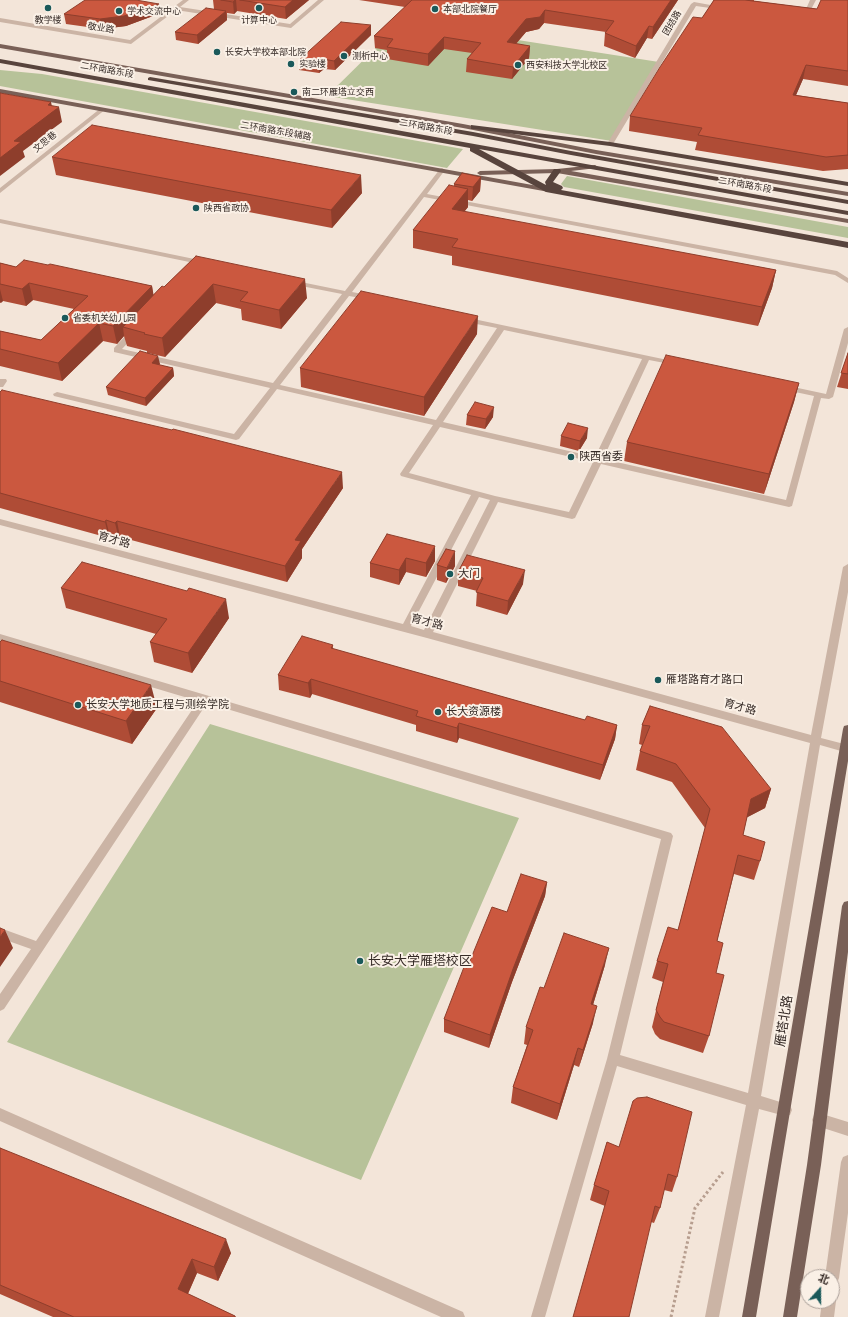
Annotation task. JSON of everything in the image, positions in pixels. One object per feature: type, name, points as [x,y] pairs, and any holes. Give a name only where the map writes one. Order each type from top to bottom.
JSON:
[{"type":"highway","name":"二环南路东段","points":[[0,54],[473,134],[571,153],[848,202]]},
{"type":"highway","name":"二环南路东段","points":[[0,61],[848,213]]},
{"type":"highway","points":[[0,65],[41,69]]},
{"type":"highway","points":[[463,126],[610,144],[848,184]]},
{"type":"highway","points":[[462,143],[550,190],[848,245]]},
{"type":"highway","points":[[557,170],[549,182],[550,185],[556,188],[848,240]]},
{"type":"main road","points":[[0,46],[463,126],[596,152],[848,194]]},
{"type":"main road","name":"二环南路东段辅路","points":[[0,91],[550,190]]},
{"type":"main road","points":[[442,170],[480,173],[595,168]]},
{"type":"main road","points":[[557,170],[848,221]]},
{"type":"main road","name":"雁塔北路","points":[[749,1317],[848,729]]},
{"type":"main road","points":[[790,1317],[814,1165],[848,906]]},
{"type":"street","name":"敬业路","points":[[0,20],[131,42],[186,0]]},
{"type":"street","points":[[175,8],[291,26],[321,0]]},
{"type":"street","points":[[796,17],[804,18],[813,0]]},
{"type":"street","name":"团结路","points":[[610,144],[694,4],[733,9]]},
{"type":"street","name":"文思巷","points":[[0,191],[103,109]]},
{"type":"street","points":[[57,394],[236,437],[442,170]]},
{"type":"street","points":[[423,195],[837,273],[848,281]]},
{"type":"street","points":[[0,221],[196,265],[214,266]]},
{"type":"street","points":[[284,280],[378,300]]},
{"type":"street","points":[[456,317],[685,366]]},
{"type":"street","points":[[139,326],[117,350],[789,504],[818,394]]},
{"type":"street","points":[[502,327],[404,474],[477,493],[494,499],[572,516],[646,358]]},
{"type":"street","points":[[778,386],[829,397],[848,329]]},
{"type":"street","points":[[0,381],[3,381],[0,385]]},
{"type":"street","points":[[405,629],[477,493]]},
{"type":"street","points":[[427,634],[494,499]]},
{"type":"street","name":"育才路","points":[[0,522],[427,634],[846,748]]},
{"type":"street","points":[[712,1317],[746,1143],[752,1101],[848,567]]},
{"type":"street","points":[[0,638],[204,700],[666,836],[613,1059],[538,1317]]},
{"type":"street","points":[[0,1004],[204,700]]},
{"type":"street","points":[[0,933],[39,947]]},
{"type":"street","points":[[613,1059],[785,1110]]},
{"type":"street","points":[[0,1114],[458,1317]]},
{"type":"street","points":[[819,1120],[848,1129]]},
{"type":"street","points":[[833,1269],[848,1162]]},
{"type":"path","points":[[671,1317],[695,1208],[727,1167]]},
{"type":"green space","points":[[402,22],[659,62],[612,141],[327,96]]},
{"type":"green space","points":[[0,70],[42,74],[463,149],[447,168],[0,86]]},
{"type":"green space","points":[[567,176],[848,227],[848,238],[564,187],[561,184]]},
{"type":"green space","points":[[210,724],[519,818],[361,1180],[7,1042]]},
{"type":"building","points":[[85,0],[136,0],[159,4],[124,16],[100,19],[64,14]]},
{"type":"building","points":[[221,0],[235,0],[233,2]]},
{"type":"building","points":[[240,0],[293,0],[285,7]]},
{"type":"building","points":[[412,0],[671,0],[653,27],[649,26],[636,46],[605,33],[614,21],[545,10],[540,17],[526,19],[507,42],[530,46],[513,67],[467,59],[481,43],[444,37],[428,54],[387,47],[393,39],[374,36]]},
{"type":"building","points":[[714,0],[745,0],[817,9],[821,0],[848,0],[848,71],[806,65],[793,95],[848,103],[848,155],[826,157],[698,135],[702,128],[630,116],[693,17],[702,18]]},
{"type":"building","points":[[206,8],[226,11],[197,35],[175,32]]},
{"type":"building","points":[[341,22],[371,25],[334,61],[323,59],[319,63],[299,60]]},
{"type":"building","points":[[0,93],[51,102],[48,105],[59,107],[14,141],[21,142],[0,158]]},
{"type":"building","points":[[92,125],[361,175],[331,210],[52,157]]},
{"type":"building","points":[[462,173],[481,177],[473,187],[454,184]]},
{"type":"building","points":[[449,185],[468,189],[452,209],[776,270],[762,307],[452,247],[458,239],[413,230]]},
{"type":"building","points":[[196,256],[305,279],[279,310],[240,301],[248,292],[213,284],[162,338],[123,327],[162,286],[164,287]]},
{"type":"building","points":[[24,260],[48,265],[50,264],[152,286],[113,326],[99,323],[58,363],[0,349],[0,331],[41,340],[88,296],[29,283],[22,289],[0,284],[0,263],[16,267]]},
{"type":"building","points":[[361,291],[478,316],[424,397],[300,368]]},
{"type":"building","points":[[140,351],[158,356],[152,363],[173,368],[145,398],[106,387]]},
{"type":"building","points":[[848,353],[848,374],[841,373]]},
{"type":"building","points":[[666,355],[799,383],[769,474],[627,442]]},
{"type":"building","points":[[2,390],[173,429],[342,472],[295,540],[301,541],[285,566],[117,521],[115,523],[106,520],[105,522],[0,493],[0,392]]},
{"type":"building","points":[[475,402],[494,407],[486,419],[467,415]]},
{"type":"building","points":[[568,423],[588,428],[580,441],[561,436]]},
{"type":"building","points":[[387,534],[435,546],[426,563],[406,558],[399,570],[370,563]]},
{"type":"building","points":[[446,549],[455,551],[447,568],[437,565]]},
{"type":"building","points":[[467,555],[525,570],[508,601],[476,592],[483,578],[458,572]]},
{"type":"building","points":[[82,562],[187,591],[189,588],[226,599],[188,653],[150,642],[167,619],[61,588]]},
{"type":"building","name":"长大资源楼","points":[[302,636],[333,645],[331,648],[585,720],[587,716],[617,725],[603,765],[459,723],[457,728],[416,716],[418,711],[311,679],[308,683],[278,675]]},
{"type":"building","points":[[2,640],[151,685],[126,721],[0,681],[0,642]]},
{"type":"building","points":[[650,706],[722,727],[771,789],[751,799],[743,835],[765,842],[760,861],[738,855],[717,941],[723,943],[716,973],[724,975],[709,1036],[664,1022],[656,1010],[668,964],[657,961],[668,927],[678,930],[710,809],[676,764],[640,751],[650,726],[642,725]]},
{"type":"building","points":[[521,874],[547,882],[513,969],[490,1035],[444,1019],[464,967],[467,968],[492,907],[507,912]]},
{"type":"building","points":[[0,928],[5,930],[0,937]]},
{"type":"building","points":[[564,933],[609,948],[591,1004],[597,1006],[583,1050],[578,1048],[560,1104],[513,1087],[533,1030],[526,1027],[540,987],[544,988]]},
{"type":"building","points":[[647,1097],[692,1112],[677,1177],[668,1174],[660,1208],[655,1206],[629,1317],[573,1317],[609,1191],[594,1185],[607,1142],[619,1147],[633,1101],[637,1098]]},
{"type":"building","points":[[0,1148],[226,1239],[214,1267],[192,1259],[178,1289],[235,1317],[74,1317],[0,1285]]},
{"type":"place","name":"教学楼","points":[[48,8]]},
{"type":"place","name":"计算中心","points":[[259,8]]},
{"type":"place","name":"本部北院餐厅","points":[[435,9]]},
{"type":"place","name":"学术交流中心","points":[[119,11]]},
{"type":"place","name":"长安大学校本部北院","points":[[217,52]]},
{"type":"place","name":"测析中心","points":[[344,56]]},
{"type":"place","name":"实验楼","points":[[291,64]]},
{"type":"place","name":"西安科技大学北校区","points":[[518,65]]},
{"type":"place","name":"南二环雁塔立交西","points":[[294,92]]},
{"type":"place","name":"陕西省政协","points":[[196,208]]},
{"type":"place","name":"省委机关幼儿园","points":[[65,318]]},
{"type":"place","name":"陕西省委","points":[[571,457]]},
{"type":"place","name":"大门","points":[[450,574]]},
{"type":"place","name":"雁塔路育才路口","points":[[658,680]]},
{"type":"place","name":"长安大学地质工程与测绘学院","points":[[78,705]]},
{"type":"place","name":"长大资源楼","points":[[438,712]]},
{"type":"place","name":"长安大学雁塔校区","points":[[360,961]]}]
